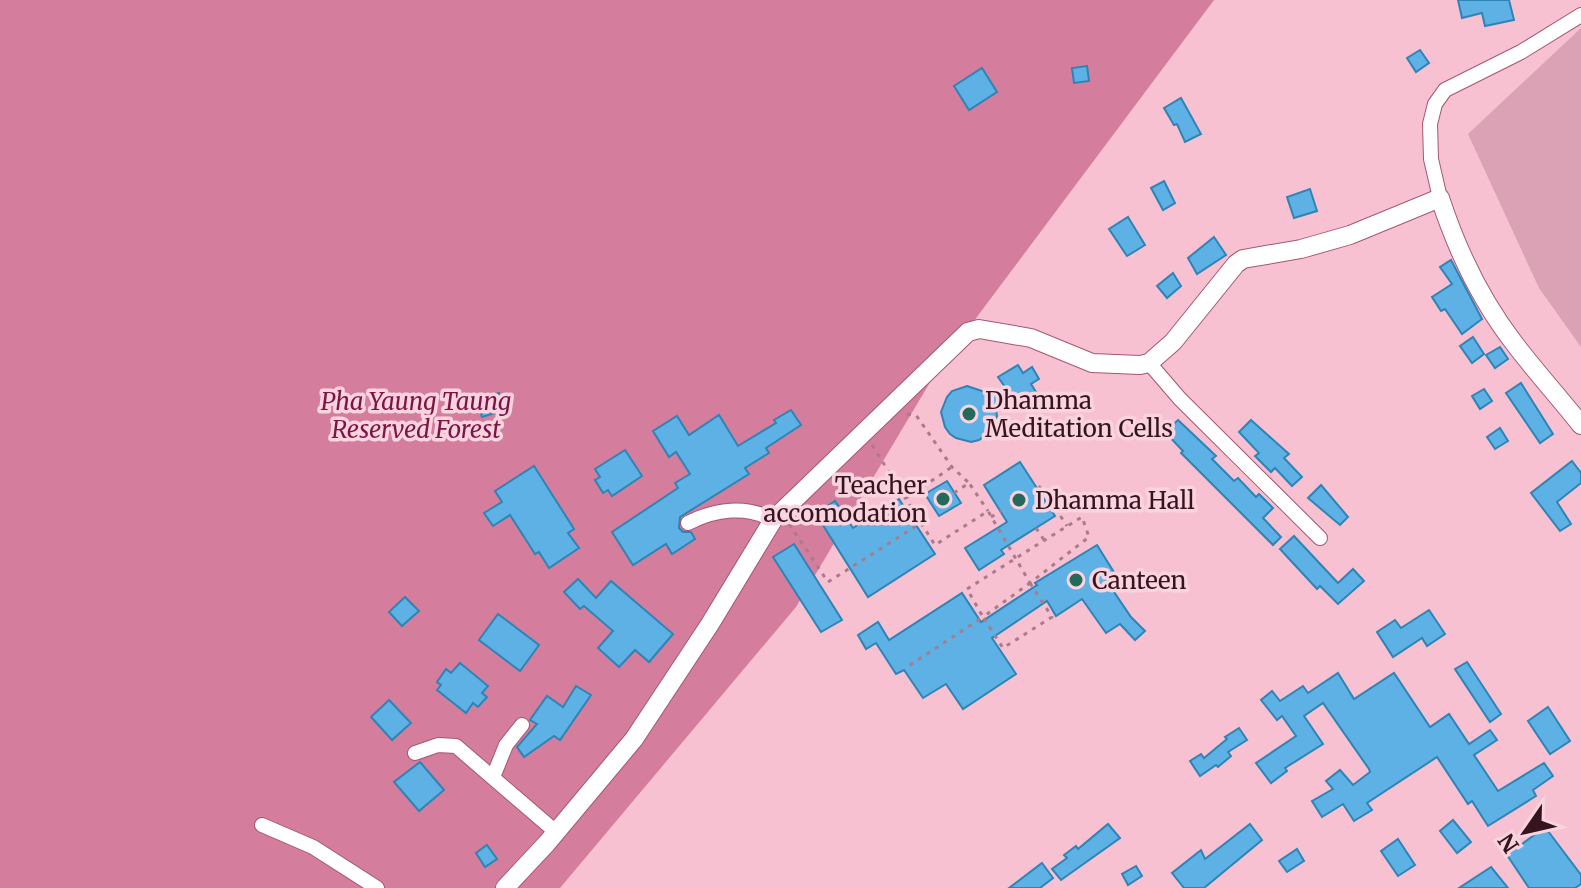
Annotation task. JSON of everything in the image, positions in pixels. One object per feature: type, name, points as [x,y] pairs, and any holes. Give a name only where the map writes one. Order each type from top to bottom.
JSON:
[{"type":"street","points":[[1581,15],[1521,52],[1445,90],[1435,104],[1430,124],[1431,159],[1440,198],[1454,240],[1477,287],[1513,342],[1581,425]]},
{"type":"street","points":[[505,888],[634,739],[780,520],[968,332],[979,329],[1031,338],[1092,363],[1149,363],[1173,342],[1243,259],[1301,249],[1350,235],[1440,198]]},
{"type":"street","points":[[1149,363],[1180,399],[1320,538]]},
{"type":"street","points":[[688,523],[699,517],[739,509],[758,511],[780,520]]},
{"type":"street","points":[[493,777],[506,745],[522,725]]},
{"type":"street","points":[[415,753],[438,745],[456,746],[556,832]]},
{"type":"street","points":[[262,825],[313,847],[377,888]]},
{"type":"path","points":[[901,413],[916,415],[952,467],[969,483],[988,511],[1017,558],[1030,583],[1052,617],[1003,648],[983,617],[967,589],[1017,558],[1044,540],[1082,517],[1089,537],[1030,583],[983,617],[907,667]]},
{"type":"path","points":[[871,442],[935,545],[988,511]]},
{"type":"path","points":[[906,498],[952,467]]},
{"type":"path","points":[[954,493],[969,483]]},
{"type":"path","points":[[1038,489],[1041,486],[1067,526]]},
{"type":"path","points":[[991,517],[1001,511]]},
{"type":"path","points":[[780,520],[828,582],[921,523]]},
{"type":"path","points":[[1036,528],[1044,540]]},
{"type":"shaded area","points":[[1581,28],[1581,347],[1539,288],[1468,134]]},
{"type":"green space","name":"Pha Yaung Taung Reserved Forest","points":[[0,0],[1214,0],[938,369],[796,607],[560,888],[0,888]]},
{"type":"building","points":[[1458,0],[1509,0],[1514,20],[1485,26],[1482,13],[1462,18]]},
{"type":"building","points":[[1420,50],[1429,63],[1416,72],[1407,58]]},
{"type":"building","points":[[1087,66],[1089,81],[1074,83],[1072,68]]},
{"type":"building","points":[[982,68],[997,92],[969,110],[954,86]]},
{"type":"building","points":[[1181,98],[1201,134],[1185,142],[1177,124],[1174,125],[1164,108]]},
{"type":"building","points":[[1164,181],[1175,203],[1163,210],[1151,188]]},
{"type":"building","points":[[1310,189],[1317,211],[1294,218],[1287,197]]},
{"type":"building","points":[[1128,217],[1145,245],[1127,256],[1109,229]]},
{"type":"building","points":[[1214,237],[1226,255],[1197,274],[1188,258]]},
{"type":"building","points":[[1451,260],[1482,319],[1462,334],[1445,309],[1441,311],[1432,297],[1452,284],[1440,267]]},
{"type":"building","points":[[1173,273],[1181,286],[1167,298],[1157,286]]},
{"type":"building","points":[[1473,337],[1484,354],[1472,363],[1460,346]]},
{"type":"building","points":[[1500,347],[1508,359],[1495,368],[1486,355]]},
{"type":"building","points":[[1018,365],[1023,373],[1032,367],[1039,379],[1031,384],[1036,392],[1017,404],[998,377]]},
{"type":"building","points":[[1521,383],[1553,434],[1540,443],[1506,393]]},
{"type":"building","name":"Dhamma Meditation Cells","points":[[967,386],[1009,400],[996,408],[997,416],[991,431],[971,442],[950,434],[941,412],[952,391]]},
{"type":"building","points":[[1484,389],[1492,401],[1480,409],[1472,396]]},
{"type":"building","points":[[499,393],[504,410],[482,417],[477,400]]},
{"type":"building","points":[[791,410],[801,425],[766,448],[769,453],[745,468],[749,474],[680,517],[679,528],[683,532],[691,532],[695,539],[672,554],[666,544],[633,565],[612,532],[678,488],[675,483],[690,474],[676,452],[669,457],[653,431],[677,416],[689,435],[719,415],[738,446]]},
{"type":"building","points":[[1178,420],[1216,456],[1212,459],[1234,481],[1238,478],[1256,497],[1259,494],[1273,508],[1263,518],[1281,537],[1273,545],[1181,453],[1183,451],[1165,432]]},
{"type":"building","points":[[1251,420],[1289,454],[1284,458],[1302,477],[1292,486],[1275,468],[1271,472],[1255,456],[1259,453],[1239,432]]},
{"type":"building","points":[[1500,428],[1508,441],[1495,449],[1487,437]]},
{"type":"building","points":[[625,450],[642,476],[612,496],[608,490],[603,493],[595,480],[600,477],[595,469]]},
{"type":"building","points":[[1572,461],[1581,473],[1581,483],[1557,502],[1571,524],[1560,531],[1531,493]]},
{"type":"building","name":"Dhamma Hall","points":[[1020,462],[1055,516],[1001,550],[1004,554],[979,570],[965,548],[1007,522],[984,485]]},
{"type":"building","points":[[534,466],[574,529],[568,533],[579,548],[549,568],[539,552],[535,554],[510,515],[493,526],[484,513],[502,502],[495,491]]},
{"type":"building","name":"Teacher accomodation","points":[[947,481],[961,503],[939,516],[925,494]]},
{"type":"building","points":[[1321,485],[1348,517],[1340,525],[1308,498]]},
{"type":"building","points":[[899,499],[935,554],[868,597],[816,514],[835,501],[853,528]]},
{"type":"building","points":[[1294,536],[1338,583],[1353,569],[1364,581],[1338,604],[1320,586],[1317,589],[1280,549]]},
{"type":"building","points":[[794,544],[842,620],[821,632],[773,557]]},
{"type":"building","points":[[1097,545],[1117,577],[1108,583],[1131,617],[1145,631],[1135,640],[1120,624],[1106,633],[1082,599],[1056,616],[1047,601],[992,638],[1016,674],[963,709],[946,684],[923,698],[904,670],[896,674],[876,643],[866,649],[858,635],[878,622],[889,640],[962,593],[981,622],[1037,585],[1035,583]]},
{"type":"building","points":[[578,579],[596,598],[611,581],[673,634],[649,662],[635,650],[619,667],[598,648],[613,631],[584,606],[580,609],[564,592]]},
{"type":"building","points":[[405,597],[419,611],[402,626],[389,612]]},
{"type":"building","points":[[1429,610],[1445,634],[1427,646],[1422,638],[1393,657],[1377,632],[1395,620],[1401,628]]},
{"type":"building","points":[[498,614],[539,645],[520,671],[479,640]]},
{"type":"building","points":[[1467,662],[1501,714],[1490,722],[1455,669]]},
{"type":"building","points":[[460,663],[488,686],[482,693],[487,697],[478,707],[473,703],[466,713],[437,690],[441,685],[437,682],[446,669],[451,673]]},
{"type":"building","points":[[1338,673],[1354,699],[1394,673],[1430,727],[1449,714],[1469,744],[1490,730],[1497,740],[1474,755],[1498,791],[1544,763],[1553,776],[1533,790],[1536,796],[1488,826],[1472,801],[1468,804],[1437,757],[1367,803],[1372,810],[1354,821],[1343,804],[1322,817],[1312,801],[1333,789],[1326,781],[1340,770],[1353,785],[1370,772],[1369,769],[1323,703],[1304,716],[1323,744],[1285,768],[1287,771],[1271,783],[1256,763],[1296,736],[1282,716],[1277,720],[1261,700],[1272,691],[1280,701],[1303,686],[1308,693]]},
{"type":"building","points":[[576,686],[591,695],[560,740],[554,736],[524,757],[517,747],[537,724],[530,720],[547,696],[563,707]]},
{"type":"building","points":[[389,700],[411,723],[392,740],[371,717]]},
{"type":"building","points":[[1548,707],[1570,741],[1550,754],[1528,721]]},
{"type":"building","points":[[1239,728],[1247,740],[1228,752],[1231,756],[1218,767],[1216,765],[1200,776],[1190,761],[1201,754],[1204,758]]},
{"type":"building","points":[[420,762],[444,790],[419,811],[394,782]]},
{"type":"building","points":[[1453,820],[1471,842],[1457,853],[1440,831]]},
{"type":"building","points":[[1108,824],[1120,838],[1061,880],[1052,869],[1067,858],[1064,855],[1076,846],[1078,849]]},
{"type":"building","points":[[1250,824],[1262,840],[1204,888],[1184,888],[1172,873],[1201,850],[1205,859]]},
{"type":"building","points":[[1545,827],[1581,875],[1581,884],[1575,888],[1529,888],[1507,855]]},
{"type":"building","points":[[1398,839],[1415,865],[1398,876],[1381,851]]},
{"type":"building","points":[[487,845],[497,859],[485,867],[476,853]]},
{"type":"building","points":[[1297,849],[1304,861],[1287,872],[1279,861]]},
{"type":"building","points":[[1042,863],[1053,878],[1040,888],[1009,888]]},
{"type":"building","points":[[1136,866],[1142,876],[1128,885],[1122,874]]},
{"type":"building","points":[[1491,867],[1508,888],[1459,888]]},
{"type":"place","name":"Dhamma Meditation Cells","points":[[969,414]]},
{"type":"place","name":"Teacher accomodation","points":[[943,499]]},
{"type":"place","name":"Dhamma Hall","points":[[1019,500]]},
{"type":"place","name":"Canteen","points":[[1076,580]]}]
